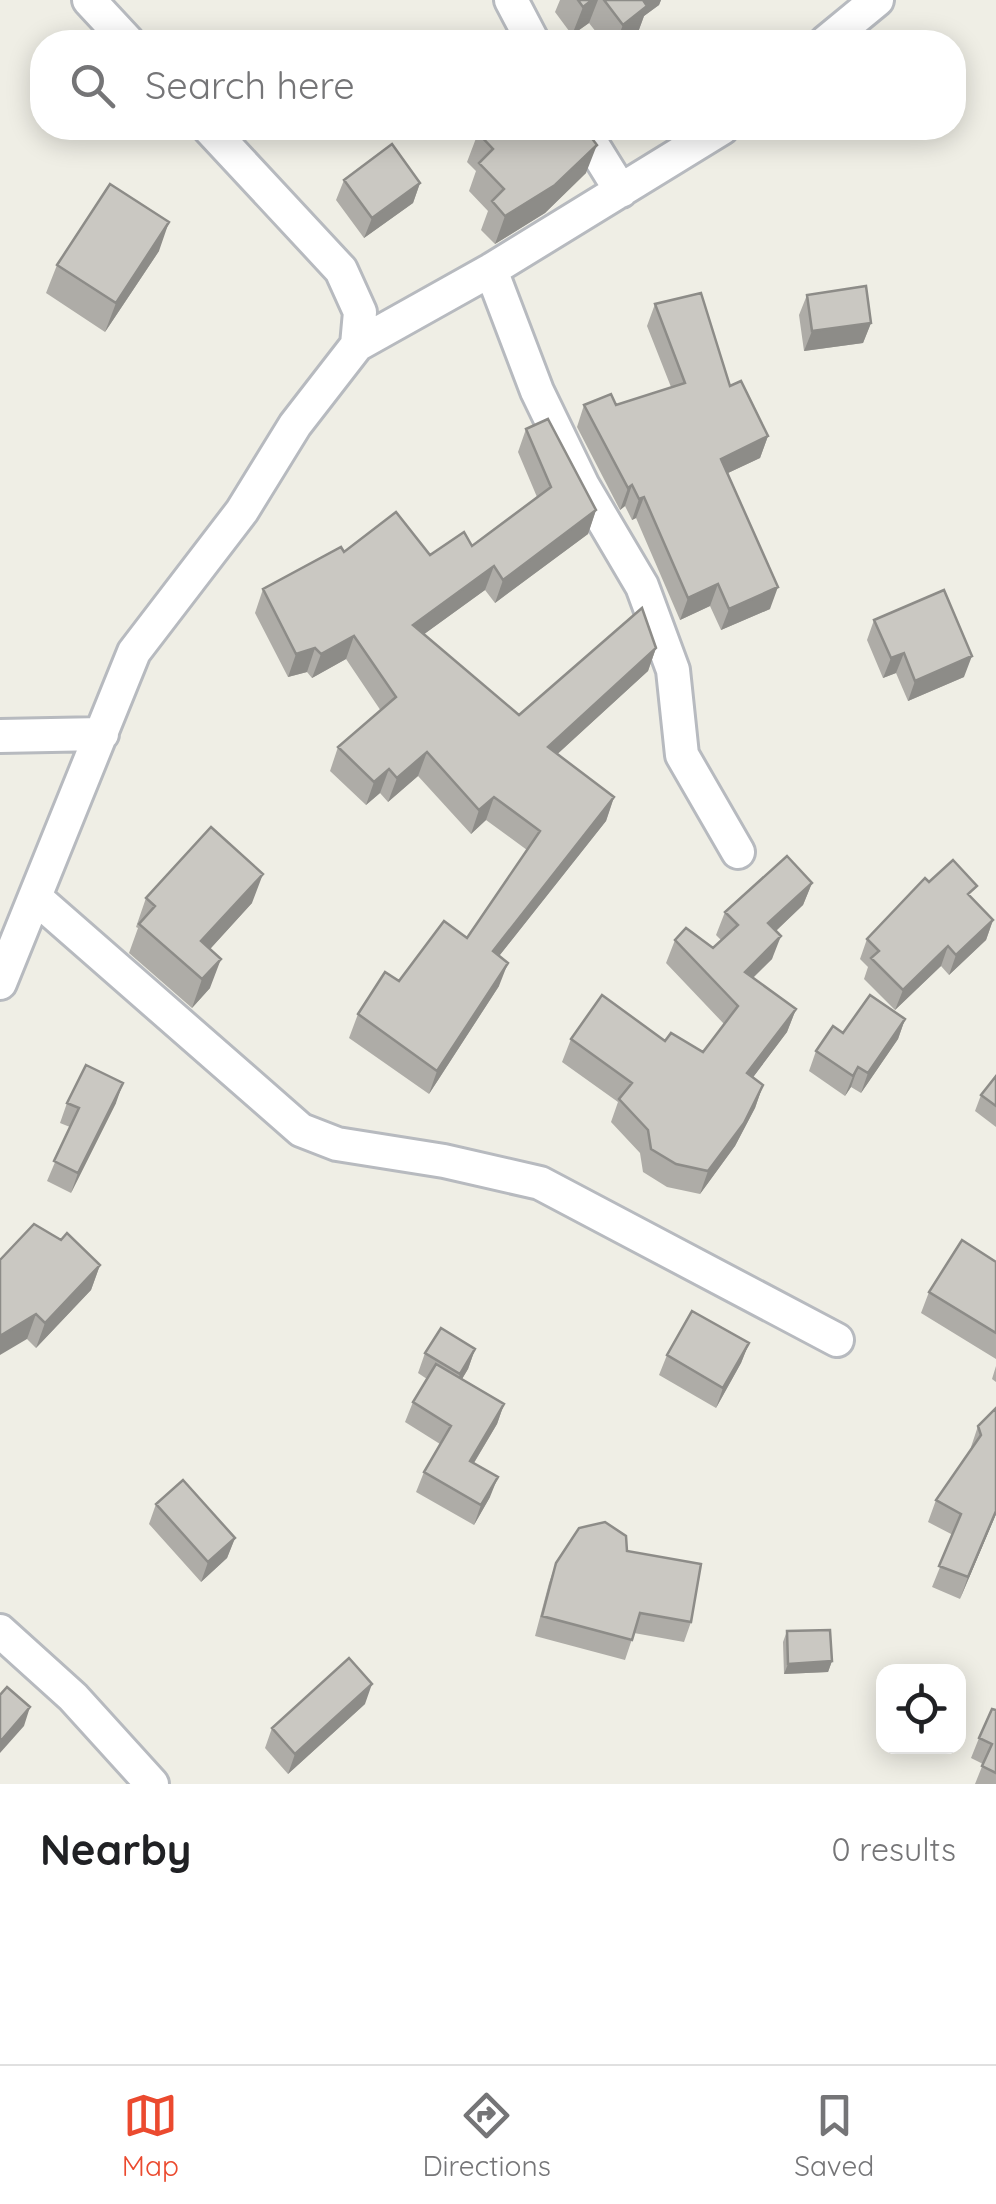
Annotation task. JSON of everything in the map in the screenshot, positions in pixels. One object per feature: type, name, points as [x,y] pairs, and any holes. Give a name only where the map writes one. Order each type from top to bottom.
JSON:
[{"type":"street","points":[[88,0],[117,30]]},
{"type":"street","points":[[511,0],[527,30]]},
{"type":"street","points":[[841,30],[877,0]]},
{"type":"street","points":[[220,140],[340,270],[360,312],[357,345]]},
{"type":"street","points":[[589,140],[621,191]]},
{"type":"street","points":[[0,983],[134,652],[242,510],[295,426],[357,345],[491,270],[703,140]]},
{"type":"street","points":[[491,270],[537,391],[583,486],[642,586],[674,670],[682,755],[738,852]]},
{"type":"street","points":[[0,736],[102,734]]},
{"type":"street","points":[[36,898],[301,1130],[336,1144],[444,1161],[540,1183],[837,1340]]},
{"type":"street","points":[[0,1631],[73,1698],[152,1784]]},
{"type":"building","points":[[604,0],[643,0],[647,6],[623,25]]},
{"type":"building","points":[[485,140],[593,140],[597,145],[555,185],[505,216],[492,201],[504,189],[479,163],[493,149]]},
{"type":"building","points":[[392,144],[420,183],[372,218],[344,180]]},
{"type":"building","points":[[110,184],[169,222],[116,303],[57,265]]},
{"type":"building","points":[[866,286],[871,323],[812,331],[807,295]]},
{"type":"building","points":[[701,293],[730,386],[741,381],[768,436],[721,459],[778,587],[729,609],[718,584],[688,598],[644,497],[639,499],[632,485],[628,488],[584,405],[611,394],[616,405],[685,383],[655,304]]},
{"type":"building","points":[[548,419],[596,510],[503,580],[494,566],[413,625],[519,715],[642,608],[656,648],[548,747],[614,797],[493,951],[508,963],[437,1071],[358,1014],[385,972],[399,981],[444,921],[467,938],[540,831],[494,797],[479,810],[427,752],[397,778],[389,769],[374,782],[338,747],[396,697],[354,636],[321,654],[315,648],[296,654],[263,589],[341,547],[344,552],[396,512],[430,555],[464,532],[472,546],[551,487],[526,429]]},
{"type":"building","points":[[944,590],[972,656],[915,681],[904,653],[891,658],[874,620]]},
{"type":"building","points":[[211,827],[263,874],[201,941],[221,959],[202,979],[139,924],[155,906],[146,898]]},
{"type":"building","points":[[787,856],[812,883],[768,923],[781,936],[745,972],[796,1009],[747,1073],[763,1085],[744,1123],[708,1171],[676,1164],[651,1149],[648,1130],[619,1099],[632,1083],[571,1039],[602,995],[665,1041],[671,1033],[703,1052],[738,1006],[675,940],[686,928],[713,948],[738,925],[725,912]]},
{"type":"building","points":[[953,860],[977,886],[968,894],[993,920],[956,955],[948,946],[903,990],[871,958],[879,951],[867,939],[925,878],[929,882]]},
{"type":"building","points":[[870,995],[905,1019],[868,1073],[858,1067],[853,1076],[816,1051],[833,1026],[843,1033]]},
{"type":"building","points":[[86,1065],[123,1083],[78,1173],[54,1161],[79,1108],[67,1103]]},
{"type":"building","points":[[996,1076],[996,1106],[981,1095]]},
{"type":"building","points":[[34,1224],[61,1240],[67,1233],[100,1265],[45,1323],[36,1314],[0,1336],[0,1260]]},
{"type":"building","points":[[962,1240],[996,1262],[996,1333],[929,1292]]},
{"type":"building","points":[[692,1311],[749,1343],[723,1388],[667,1355]]},
{"type":"building","points":[[441,1328],[475,1349],[460,1374],[425,1353]]},
{"type":"building","points":[[436,1364],[504,1404],[470,1461],[498,1477],[481,1505],[424,1472],[451,1426],[413,1402]]},
{"type":"building","points":[[996,1408],[996,1511],[968,1577],[939,1566],[961,1514],[936,1500],[981,1435],[978,1426]]},
{"type":"building","points":[[183,1480],[235,1538],[208,1562],[156,1504]]},
{"type":"building","points":[[605,1522],[626,1536],[627,1551],[701,1564],[691,1622],[640,1613],[632,1640],[542,1616],[556,1563],[579,1528]]},
{"type":"building","points":[[830,1630],[832,1661],[788,1664],[787,1631]]},
{"type":"building","points":[[349,1658],[372,1684],[295,1754],[272,1728]]},
{"type":"building","points":[[7,1687],[30,1707],[0,1742],[0,1695]]},
{"type":"building","points":[[992,1709],[996,1710],[996,1773],[982,1766],[992,1744],[979,1738]]}]
